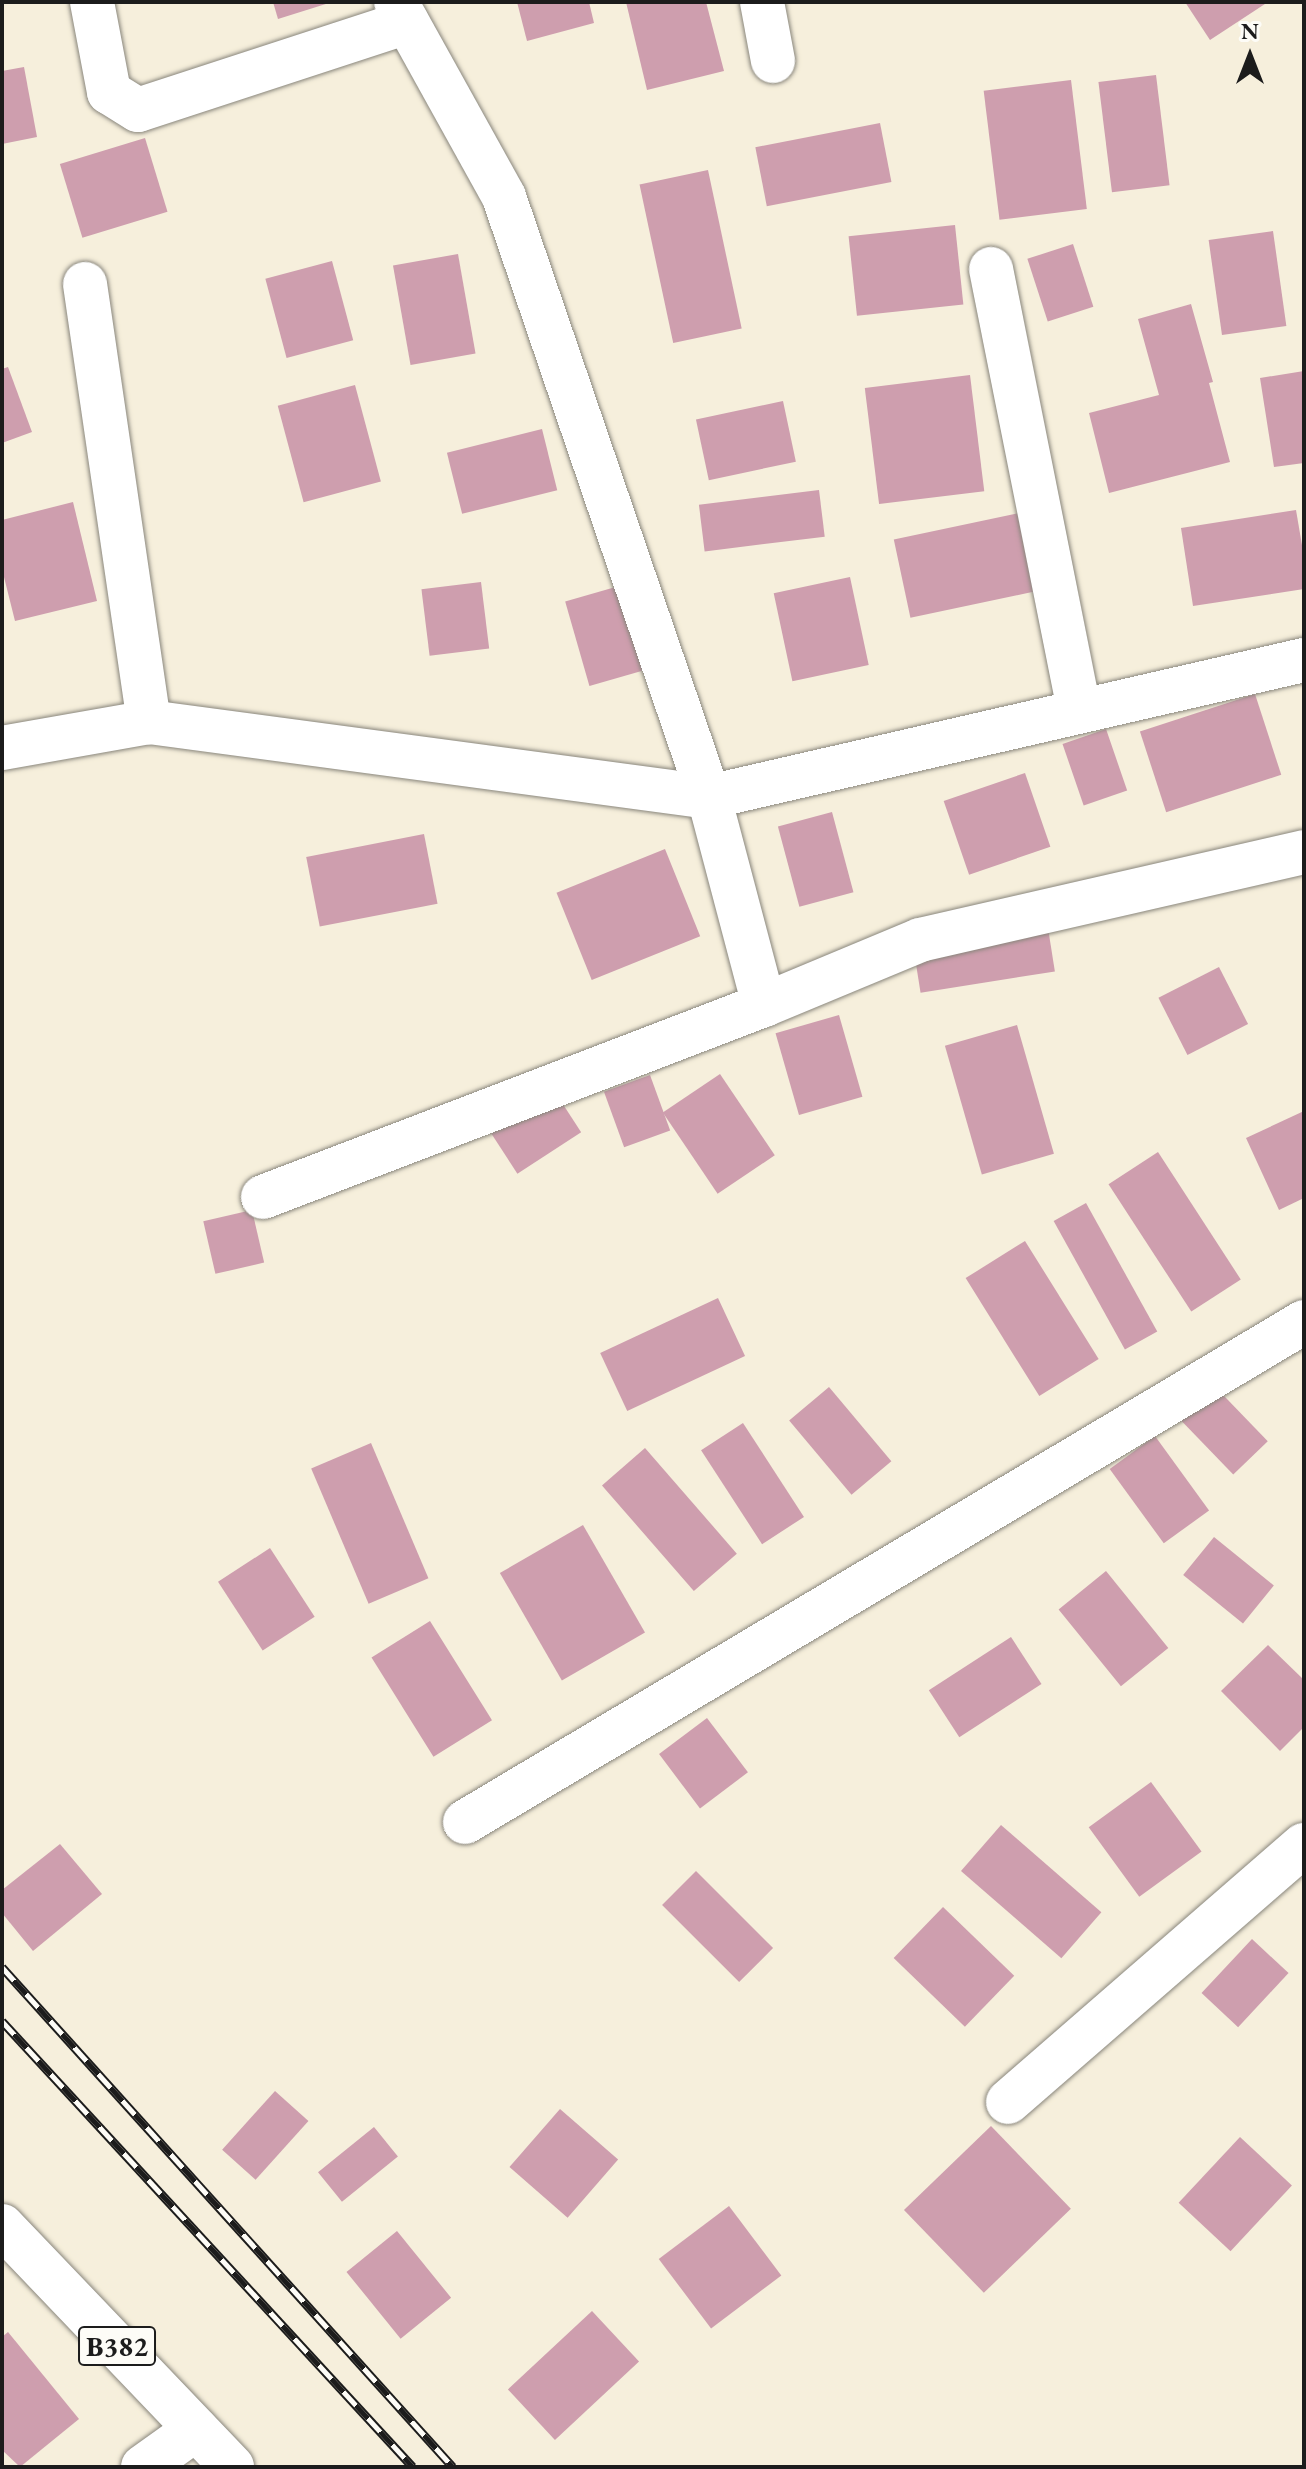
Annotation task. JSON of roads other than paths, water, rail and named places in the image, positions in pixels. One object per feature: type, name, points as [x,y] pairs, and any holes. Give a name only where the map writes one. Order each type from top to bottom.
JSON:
[{"type":"street","points":[[92,2],[109,92],[138,110],[402,12],[504,197],[709,797],[764,1005]]},
{"type":"street","points":[[762,2],[773,61]]},
{"type":"street","points":[[991,269],[1079,709]]},
{"type":"street","points":[[85,284],[149,722]]},
{"type":"street","points":[[2,748],[149,722],[709,797],[1079,709],[1304,660]]},
{"type":"street","points":[[263,1197],[764,1005],[920,940],[1304,852]]},
{"type":"street","points":[[465,1822],[1304,1322]]},
{"type":"street","points":[[1008,2102],[1304,1845]]},
{"type":"street","name":"B382","points":[[2,2226],[232,2467]]},
{"type":"street","points":[[143,2467],[196,2429]]},
{"type":"railway","points":[[2,1967],[453,2467]]},
{"type":"railway","points":[[2,2021],[413,2467]]}]
